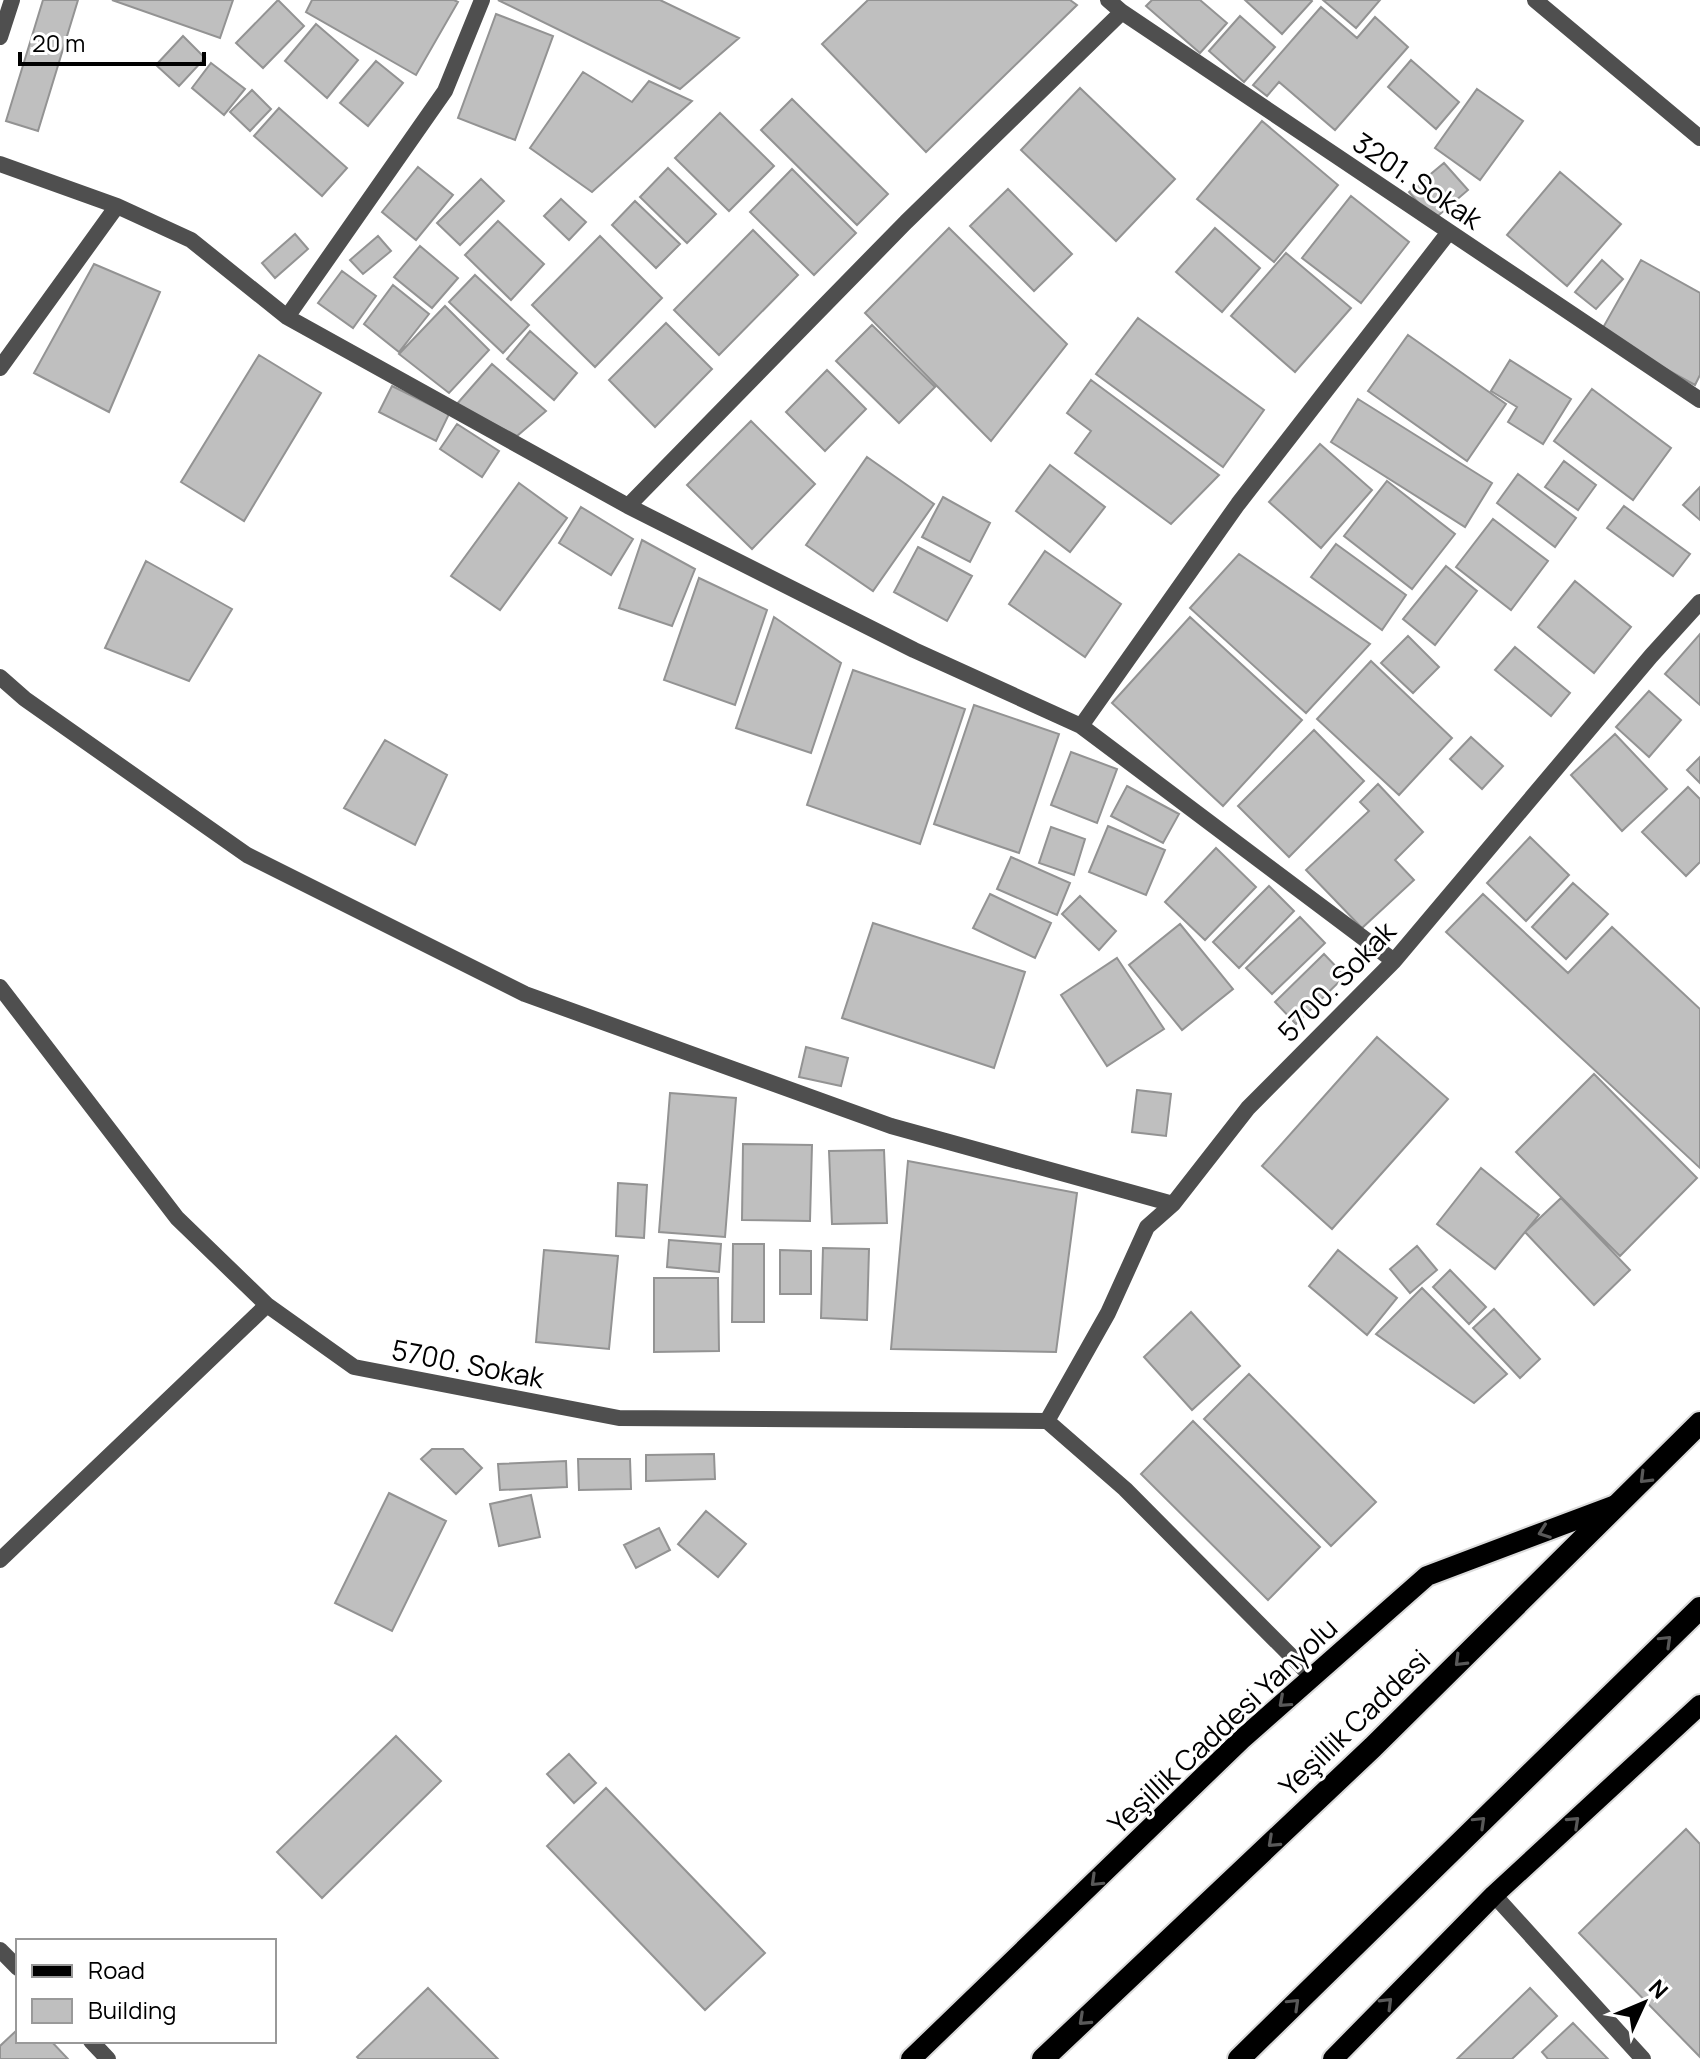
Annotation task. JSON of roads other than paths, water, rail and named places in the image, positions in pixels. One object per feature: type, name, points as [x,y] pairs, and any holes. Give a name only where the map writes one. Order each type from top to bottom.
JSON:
[{"type":"highway","name":"Yeşillik Caddesi","points":[[1043,2059],[1373,1747],[1700,1423]]},
{"type":"highway","points":[[1239,2059],[1700,1608]]},
{"type":"main road","name":"Yeşillik Caddesi Yanyolu","points":[[911,2059],[1241,1740],[1427,1576],[1618,1504]]},
{"type":"main road","points":[[1333,2059],[1494,1895],[1700,1705]]},
{"type":"street","points":[[0,37],[12,0]]},
{"type":"street","points":[[287,317],[445,91],[482,0]]},
{"type":"street","name":"3201. Sokak","points":[[1108,0],[1700,400]]},
{"type":"street","points":[[1535,0],[1700,138]]},
{"type":"street","points":[[628,506],[906,222],[1122,12]]},
{"type":"street","points":[[0,164],[117,206],[191,240],[287,317],[628,506],[914,650],[1081,726],[1394,961]]},
{"type":"street","points":[[0,368],[117,206]]},
{"type":"street","points":[[1081,726],[1238,504],[1449,232]]},
{"type":"street","name":"5700. Sokak","points":[[0,987],[177,1218],[267,1305],[354,1367],[619,1418],[1047,1421],[1108,1313],[1147,1227],[1173,1204],[1248,1108],[1394,961],[1700,602]]},
{"type":"street","points":[[0,677],[25,699],[247,855],[525,994],[891,1126],[1173,1204]]},
{"type":"street","points":[[0,1560],[267,1305]]},
{"type":"street","points":[[1047,1421],[1125,1489],[1312,1677]]},
{"type":"street","points":[[1494,1895],[1643,2059]]},
{"type":"street","points":[[0,1950],[16,1966]]},
{"type":"street","points":[[93,2043],[108,2059]]}]
